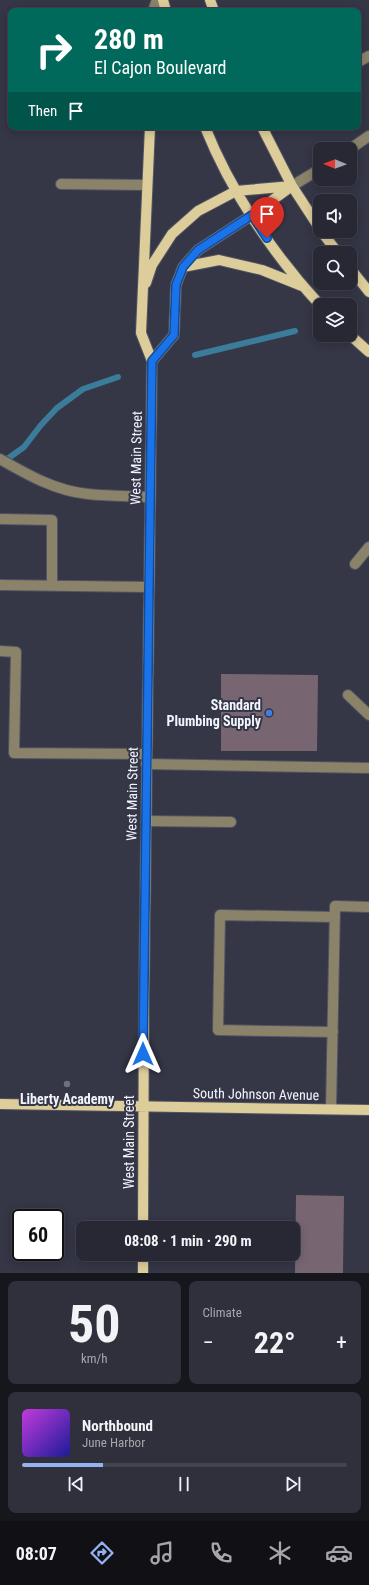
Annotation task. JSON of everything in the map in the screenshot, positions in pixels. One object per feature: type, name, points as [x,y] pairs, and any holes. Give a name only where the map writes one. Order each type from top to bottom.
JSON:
[{"type":"main road","name":"West Main Street","points":[[143,1221],[146,759],[152,361],[141,333],[150,130]]},
{"type":"main road","points":[[206,130],[215,152],[236,191],[302,286],[313,298]]},
{"type":"main road","points":[[264,130],[292,186],[313,218]]},
{"type":"main road","points":[[142,292],[152,265],[172,234],[198,211],[236,191],[292,186]]},
{"type":"main road","points":[[152,361],[174,335],[176,285],[183,267],[198,250],[252,215],[292,186]]},
{"type":"main road","points":[[183,267],[219,260],[262,270],[302,286]]},
{"type":"main road","points":[[357,277],[369,292]]},
{"type":"main road","points":[[357,341],[369,352]]},
{"type":"main road","name":"South Johnson Avenue","points":[[0,1104],[369,1110]]},
{"type":"main road","points":[[143,1261],[143,1273]]},
{"type":"street","points":[[357,144],[369,136]]},
{"type":"street","points":[[292,186],[313,173]]},
{"type":"street","points":[[61,184],[147,185]]},
{"type":"street","points":[[0,460],[25,474],[54,486],[87,494],[149,497]]},
{"type":"street","points":[[0,519],[52,520],[52,584]]},
{"type":"street","points":[[355,564],[369,547]]},
{"type":"street","points":[[0,585],[52,584],[148,586]]},
{"type":"street","points":[[0,652],[16,652],[14,753],[369,768]]},
{"type":"street","points":[[348,695],[369,716]]},
{"type":"street","points":[[146,821],[231,822]]},
{"type":"street","points":[[331,1109],[335,906],[369,907]]},
{"type":"street","points":[[333,1032],[218,1030],[218,986],[220,915],[335,917]]},
{"type":"building","name":"Standard Plumbing Supply","points":[[221,674],[318,675],[317,751],[221,751]]},
{"type":"building","points":[[296,1195],[344,1196],[343,1273],[295,1273],[295,1261],[300,1261],[300,1221],[296,1221]]},
{"type":"waterway","points":[[195,355],[295,331]]},
{"type":"waterway","points":[[3,462],[24,447],[41,425],[57,408],[83,389],[118,377]]},
{"type":"place","name":"Standard Plumbing Supply","points":[[269,713]]},
{"type":"place","name":"Liberty Academy","points":[[67,1084]]},
{"type":"route","points":[[143,1054],[149,497],[152,361],[174,335],[176,285],[183,267],[198,250],[252,215],[267,238]]}]
